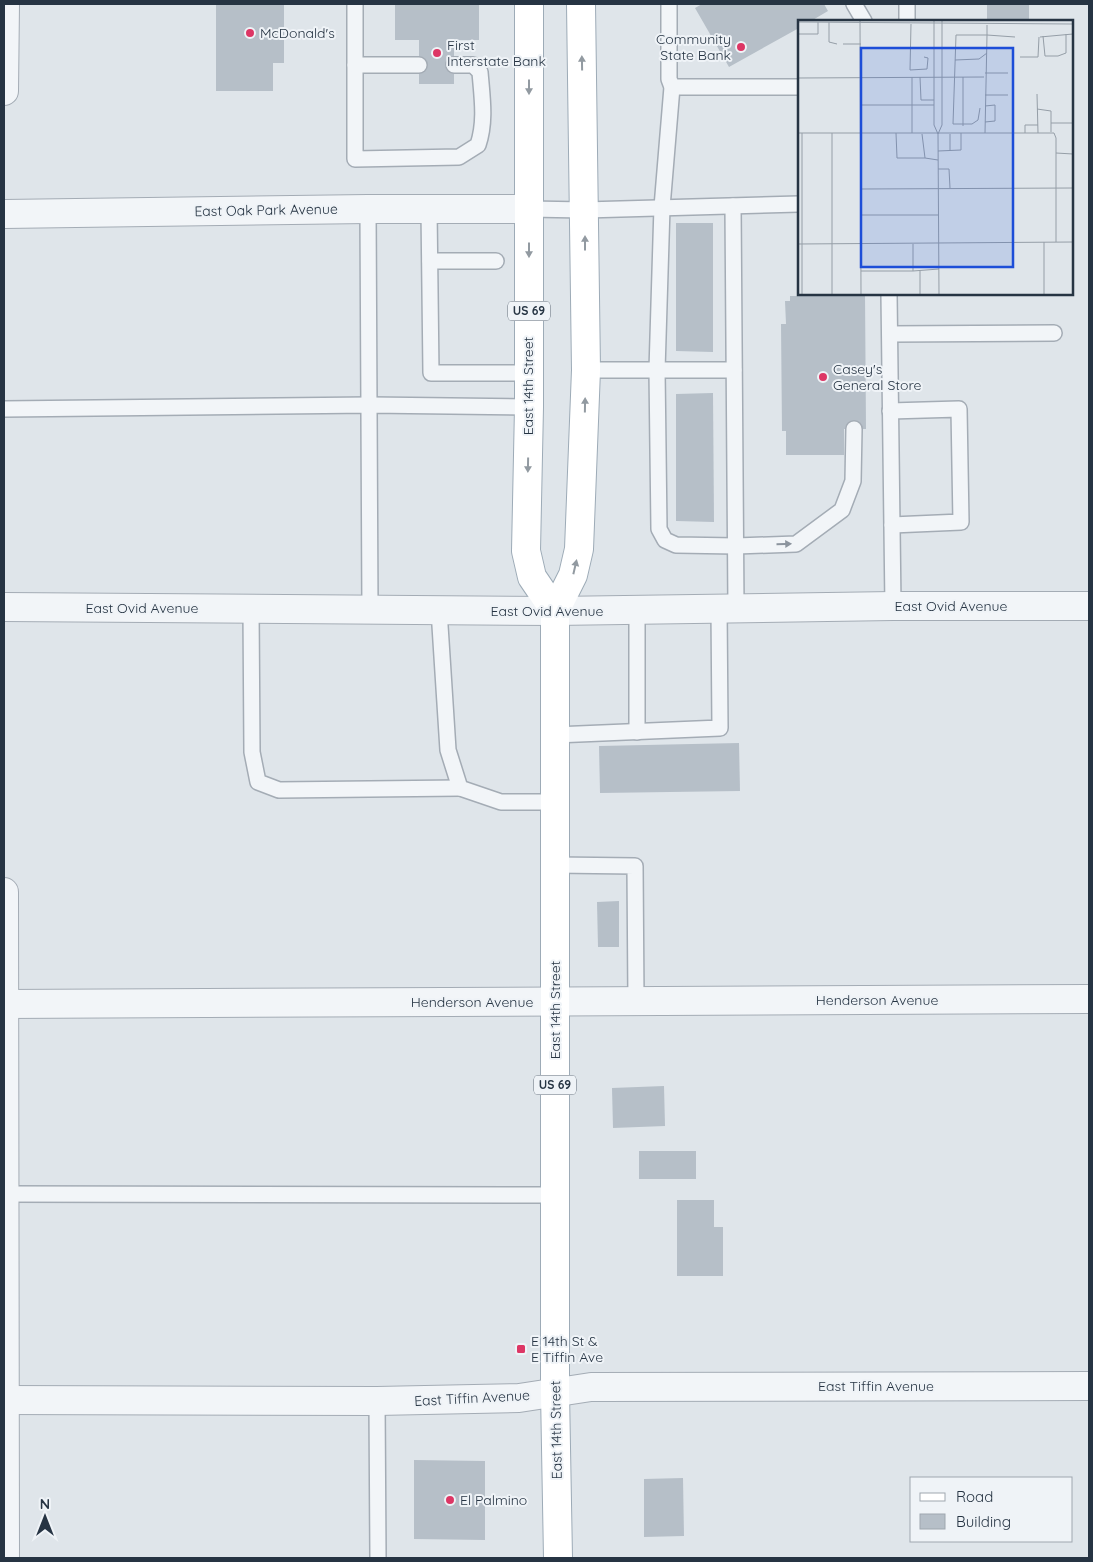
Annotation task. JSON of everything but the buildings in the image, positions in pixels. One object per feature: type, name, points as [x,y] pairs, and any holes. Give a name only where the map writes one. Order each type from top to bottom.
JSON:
[{"type":"main road","name":"East 14th Street","points":[[528,4],[529,209],[526,551],[532,577],[555,611]]},
{"type":"main road","name":"East 14th Street","points":[[558,1558],[555,1392],[555,611],[574,575],[579,549],[586,370],[581,4]]},
{"type":"street","points":[[4,91],[5,4]]},
{"type":"street","name":"East Oak Park Avenue","points":[[4,214],[368,209],[529,209]]},
{"type":"street","name":"East Ovid Avenue","points":[[4,607],[555,611],[893,606],[1089,606]]},
{"type":"street","points":[[4,892],[5,1558]]},
{"type":"street","name":"Henderson Avenue","points":[[4,1004],[1089,999]]},
{"type":"street","name":"East Tiffin Avenue","points":[[4,1400],[377,1402],[519,1398],[592,1387],[1089,1386]]},
{"type":"lane","points":[[355,4],[355,159],[459,157],[478,145],[483,130],[480,72],[474,65],[454,65]]},
{"type":"lane","points":[[668,4],[669,79],[672,87],[662,207],[657,370],[659,529],[665,540],[676,545],[796,544],[842,510],[853,481],[854,429]]},
{"type":"lane","points":[[854,4],[863,20]]},
{"type":"lane","points":[[907,4],[907,20]]},
{"type":"lane","points":[[355,65],[419,65]]},
{"type":"lane","points":[[672,87],[798,87]]},
{"type":"lane","points":[[529,209],[585,210],[798,204]]},
{"type":"lane","points":[[555,735],[720,728],[727,608],[736,546],[733,206]]},
{"type":"lane","points":[[368,209],[370,610]]},
{"type":"lane","points":[[429,209],[430,373],[528,373]]},
{"type":"lane","points":[[430,261],[496,261]]},
{"type":"lane","points":[[889,295],[893,606]]},
{"type":"lane","points":[[890,334],[1054,333]]},
{"type":"lane","points":[[586,370],[734,370]]},
{"type":"lane","points":[[4,409],[370,405],[528,407]]},
{"type":"lane","points":[[890,410],[959,409],[961,522],[892,525]]},
{"type":"lane","points":[[251,609],[252,752],[258,782],[279,790],[460,788],[501,802],[555,802]]},
{"type":"lane","points":[[439,610],[448,750],[460,788]]},
{"type":"lane","points":[[637,610],[637,732]]},
{"type":"lane","points":[[555,865],[635,866],[636,1001]]},
{"type":"lane","points":[[4,1194],[556,1195]]},
{"type":"lane","points":[[377,1402],[378,1558]]},
{"type":"place","name":"McDonald's","points":[[250,33]]},
{"type":"place","name":"Community State Bank","points":[[741,47]]},
{"type":"place","name":"First Interstate Bank","points":[[437,53]]},
{"type":"place","name":"Casey's General Store","points":[[823,377]]},
{"type":"place","name":"E 14th St & E Tiffin Ave","points":[[521,1349]]},
{"type":"place","name":"El Palmino","points":[[450,1500]]}]
